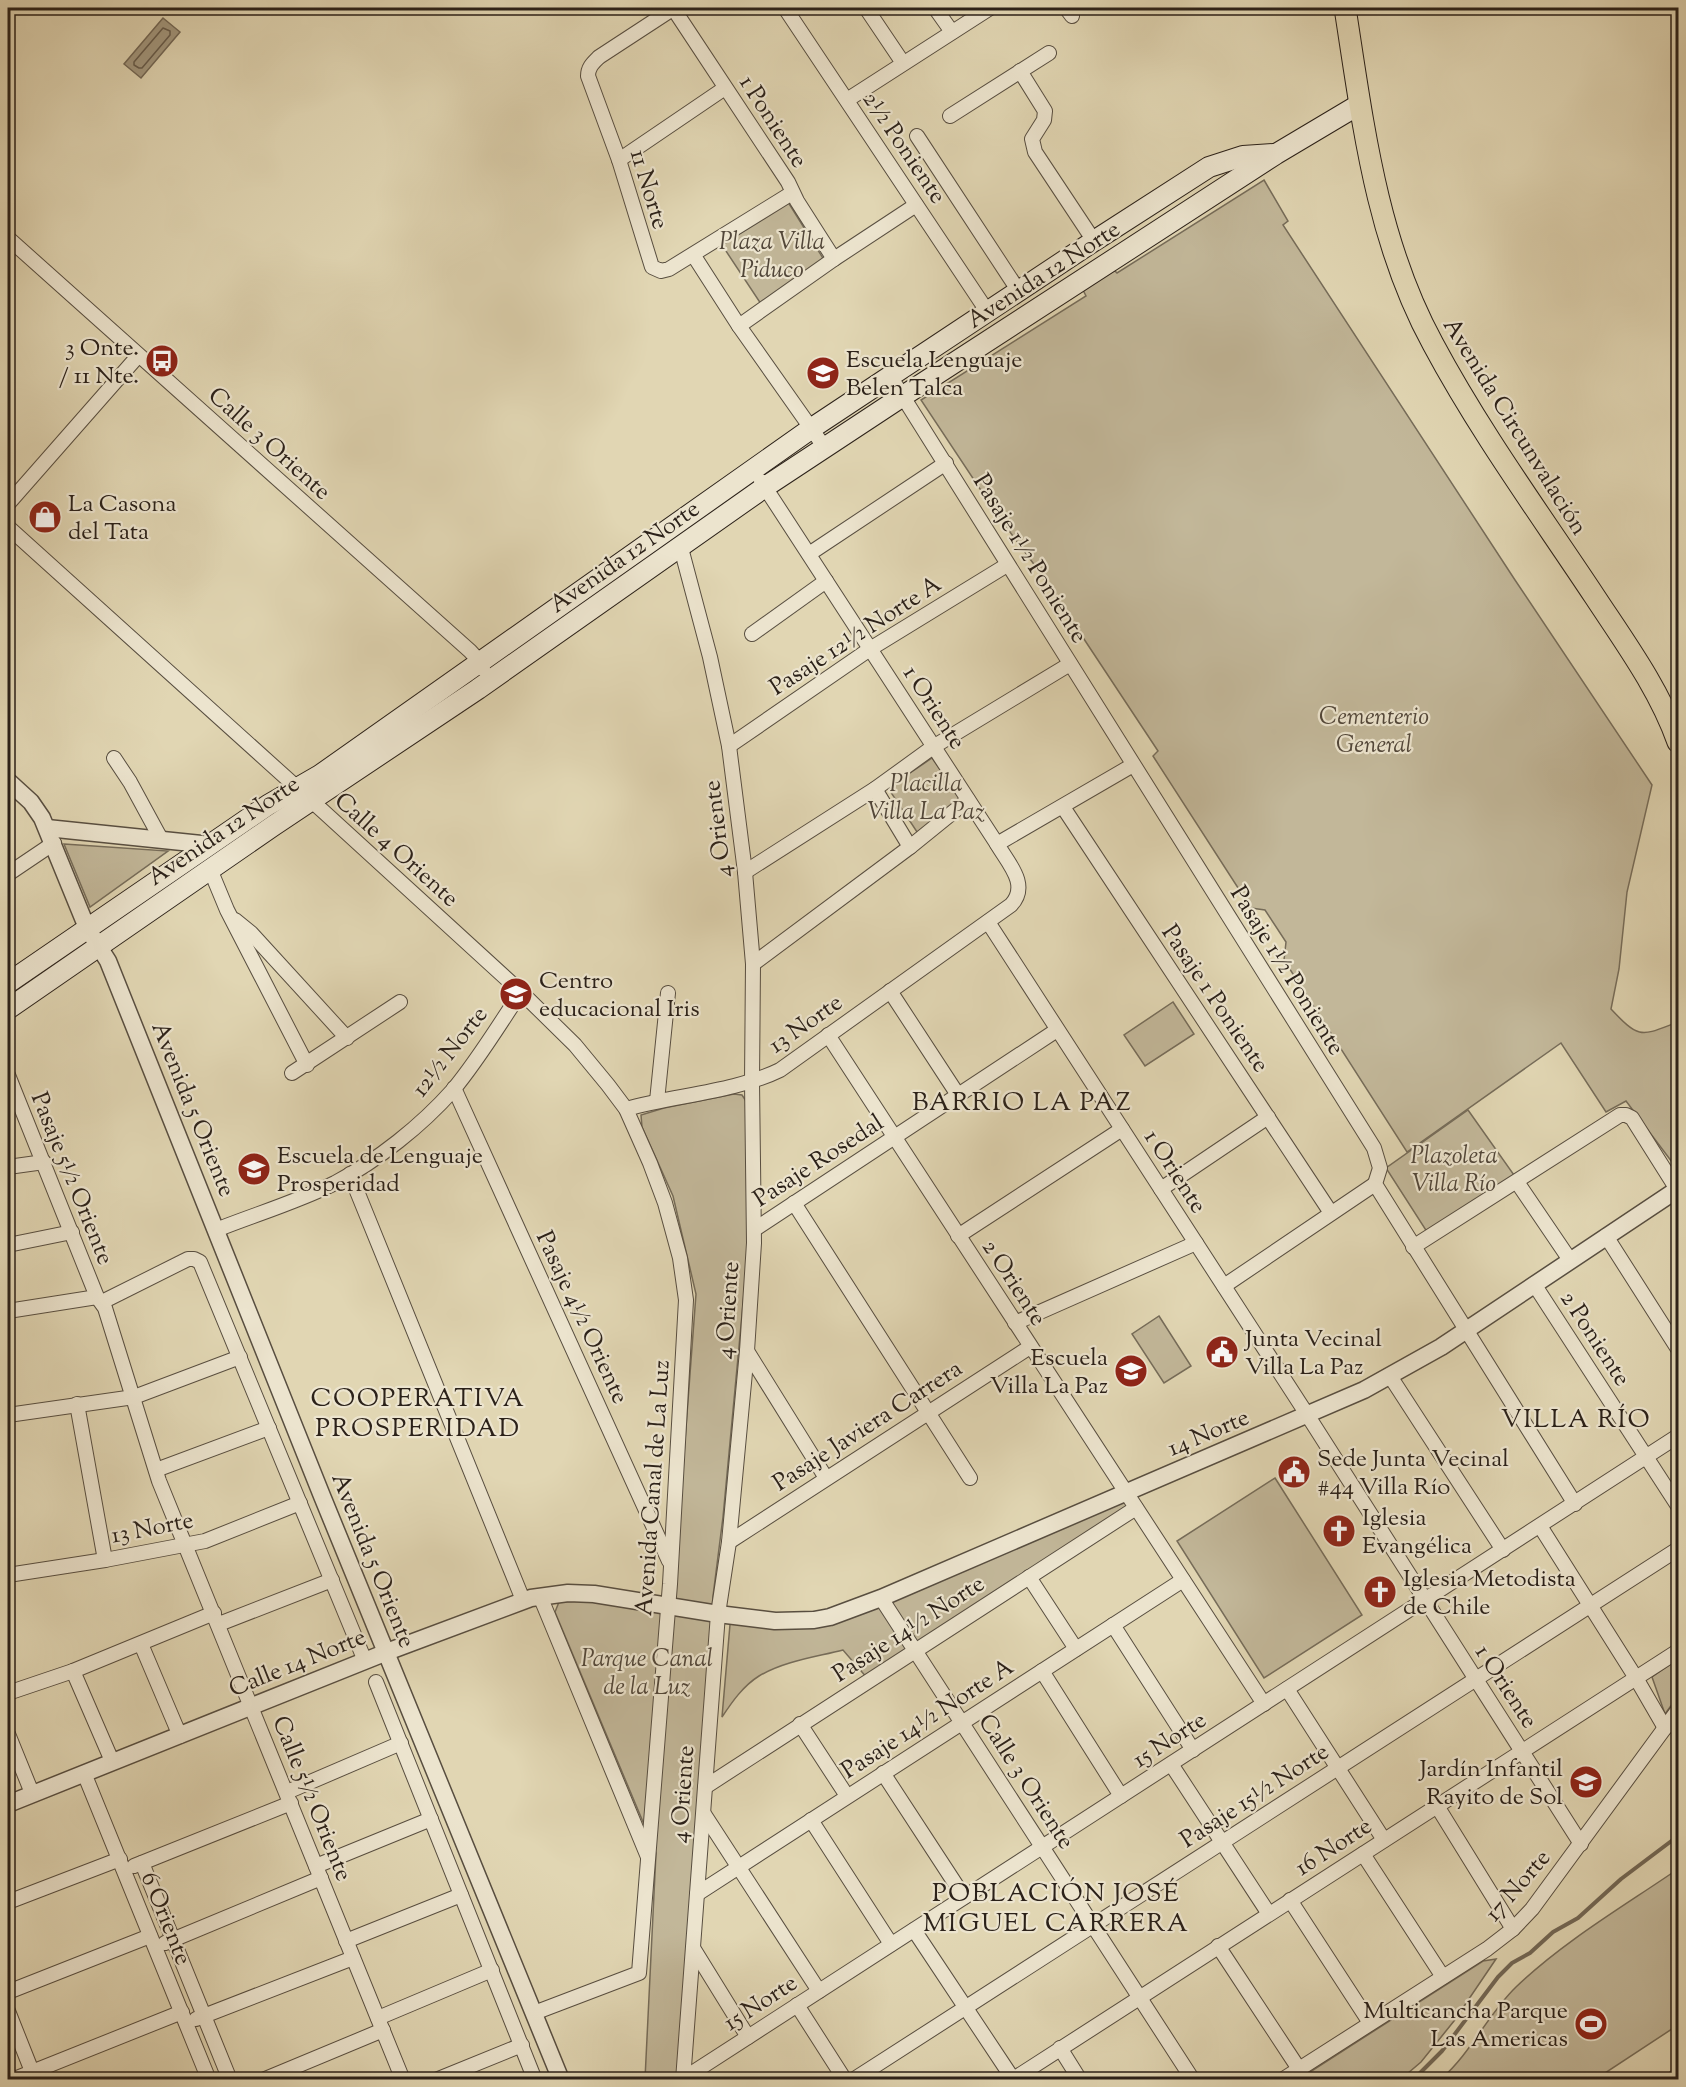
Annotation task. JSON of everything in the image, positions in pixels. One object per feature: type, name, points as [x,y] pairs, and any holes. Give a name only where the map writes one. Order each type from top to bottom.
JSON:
[{"type":"main road","name":"Avenida Circunvalación","points":[[1345,8],[1360,104],[1380,207],[1397,264],[1419,317],[1460,391],[1648,680],[1665,709],[1678,742]]},
{"type":"main road","name":"Avenida 12 Norte","points":[[8,984],[268,805],[304,795],[343,780],[765,488],[903,396],[1276,154],[1360,104]]},
{"type":"main road","name":"Avenida 12 Norte","points":[[8,1009],[210,869],[304,795],[481,663],[812,428],[1198,173],[1220,162],[1243,156],[1276,154]]},
{"type":"main road","points":[[1132,216],[1146,238]]},
{"type":"street","name":"1 Poniente","points":[[674,8],[788,182],[792,193],[834,260]]},
{"type":"street","name":"11 Norte","points":[[674,8],[606,53],[590,66],[588,71],[619,160],[652,267],[665,271],[694,256],[792,193]]},
{"type":"street","name":"2½ Poniente","points":[[785,8],[987,311]]},
{"type":"street","points":[[866,8],[903,63]]},
{"type":"street","points":[[935,8],[952,32]]},
{"type":"street","points":[[847,100],[990,8]]},
{"type":"street","points":[[950,116],[1049,53]]},
{"type":"street","points":[[1020,72],[1045,111],[1044,120],[1032,139],[1035,152],[1094,241]]},
{"type":"street","points":[[619,160],[725,88]]},
{"type":"street","points":[[917,136],[1018,290]]},
{"type":"street","points":[[739,326],[916,205]]},
{"type":"street","name":"Calle 3 Oriente","points":[[8,238],[481,663]]},
{"type":"street","points":[[694,256],[739,326],[825,448]]},
{"type":"street","points":[[8,504],[138,356]]},
{"type":"street","name":"Pasaje 1½ Poniente","points":[[890,376],[1374,1148],[1380,1168],[1375,1184]]},
{"type":"street","points":[[809,554],[946,463]]},
{"type":"street","name":"1 Oriente","points":[[754,469],[1018,879],[1019,890],[1011,906],[988,922],[1308,1416],[1581,1844]]},
{"type":"street","name":"Calle 4 Oriente","points":[[8,527],[521,993],[575,1045],[626,1110],[660,1189]]},
{"type":"street","name":"4 Oriente","points":[[681,548],[710,657],[729,746],[745,872],[753,964],[752,1082],[755,1228],[747,1351],[729,1542],[718,1614],[683,2079]]},
{"type":"street","name":"Pasaje 12½ Norte A","points":[[729,746],[870,649],[1008,565]]},
{"type":"street","points":[[752,634],[826,581]]},
{"type":"street","points":[[478,688],[484,672],[481,663]]},
{"type":"street","points":[[745,872],[875,789],[933,747],[1070,664]]},
{"type":"street","points":[[114,758],[161,839]]},
{"type":"street","points":[[997,844],[1133,765]]},
{"type":"street","name":"Avenida 5 Oriente","points":[[8,781],[31,802],[47,828],[87,928],[100,944],[113,971],[386,1652],[561,2079]]},
{"type":"street","points":[[875,789],[910,847]]},
{"type":"street","points":[[753,964],[910,847],[968,800]]},
{"type":"street","name":"Pasaje 1 Poniente","points":[[1063,807],[1331,1214]]},
{"type":"street","points":[[47,828],[211,846]]},
{"type":"street","points":[[8,874],[54,843]]},
{"type":"street","points":[[210,869],[230,916],[306,1065]]},
{"type":"street","points":[[230,916],[251,933],[347,1038]]},
{"type":"street","name":"13 Norte","points":[[626,1110],[657,1101],[752,1082],[780,1070],[988,922]]},
{"type":"street","points":[[890,991],[958,1095]]},
{"type":"street","name":"12½ Norte","points":[[216,1230],[318,1191],[350,1174],[416,1126],[454,1088],[521,993]]},
{"type":"street","points":[[657,1101],[668,993]]},
{"type":"street","points":[[292,1073],[400,1002]]},
{"type":"street","name":"Pasaje Rosedal","points":[[755,1228],[1058,1030]]},
{"type":"street","name":"2 Oriente","points":[[828,1035],[1264,1704]]},
{"type":"street","name":"Pasaje 5½ Oriente","points":[[8,1075],[100,1299]]},
{"type":"street","name":"Pasaje 4½ Oriente","points":[[454,1088],[670,1564]]},
{"type":"street","points":[[1413,1247],[1617,1117],[1626,1115],[1632,1118],[1678,1190]]},
{"type":"street","points":[[1161,1189],[1269,1117]]},
{"type":"street","points":[[958,1236],[1122,1129]]},
{"type":"street","points":[[8,1167],[44,1162]]},
{"type":"street","points":[[350,1174],[523,1600]]},
{"type":"street","points":[[1517,1182],[1570,1260]]},
{"type":"street","points":[[1224,1286],[1375,1184],[1575,1504]]},
{"type":"street","name":"Avenida Canal de La Luz","points":[[534,2013],[639,1973],[670,1564],[686,1300],[680,1258],[660,1189]]},
{"type":"street","name":"14 Norte","points":[[718,1614],[776,1621],[814,1620],[830,1617],[881,1598],[1308,1416],[1390,1376],[1466,1331],[1678,1190]]},
{"type":"street","points":[[794,1203],[970,1478]]},
{"type":"street","points":[[8,1245],[72,1232]]},
{"type":"street","points":[[1606,1236],[1678,1349]]},
{"type":"street","points":[[1015,1323],[1196,1243]]},
{"type":"street","points":[[8,1311],[100,1299],[188,1259],[197,1259],[203,1266],[365,1661]]},
{"type":"street","name":"2 Poniente","points":[[1534,1284],[1678,1506]]},
{"type":"street","name":"Calle 5½ Oriente","points":[[100,1299],[134,1397],[156,1470],[403,2079]]},
{"type":"street","name":"Pasaje Javiera Carrera","points":[[729,1542],[1030,1347]]},
{"type":"street","points":[[747,1351],[826,1478]]},
{"type":"street","points":[[8,1415],[134,1397],[240,1357]]},
{"type":"street","points":[[1390,1376],[1503,1550]]},
{"type":"street","points":[[77,1404],[105,1560]]},
{"type":"street","points":[[156,1470],[269,1428]]},
{"type":"street","name":"15 Norte","points":[[683,2079],[1678,1436]]},
{"type":"street","name":"13 Norte","points":[[8,1575],[205,1541],[300,1503]]},
{"type":"street","name":"Pasaje 14½ Norte","points":[[705,1787],[1136,1508]]},
{"type":"street","points":[[1540,1526],[1665,1728]]},
{"type":"street","name":"Pasaje 15½ Norte","points":[[853,2079],[1678,1549]]},
{"type":"street","points":[[1029,1577],[1076,1649]]},
{"type":"street","points":[[8,1693],[73,1671],[141,1644],[332,1580]]},
{"type":"street","name":"Pasaje 14½ Norte A","points":[[697,1894],[1183,1580]]},
{"type":"street","name":"Calle 14 Norte","points":[[8,1804],[386,1652],[523,1600],[568,1593],[594,1594],[718,1614]]},
{"type":"street","points":[[540,1596],[649,1860]]},
{"type":"street","name":"Calle 3 Oriente","points":[[881,1598],[1193,2079]]},
{"type":"street","points":[[1113,1625],[1193,1750]]},
{"type":"street","points":[[141,1644],[180,1736]]},
{"type":"street","name":"16 Norte","points":[[1012,2079],[1678,1651]]},
{"type":"street","points":[[73,1671],[112,1761]]},
{"type":"street","points":[[1042,1671],[1121,1796]]},
{"type":"street","points":[[376,1682],[536,2079]]},
{"type":"street","points":[[1287,1689],[1384,1840]]},
{"type":"street","name":"17 Norte","points":[[1282,2079],[1487,1949],[1513,1929],[1537,1904],[1678,1710]]},
{"type":"street","points":[[800,1724],[847,1796]]},
{"type":"street","points":[[8,1734],[32,1793]]},
{"type":"street","points":[[8,1902],[122,1865],[142,1863],[289,1797],[400,1743]]},
{"type":"street","points":[[1171,1764],[1269,1914]]},
{"type":"street","name":"6 Oriente","points":[[84,1773],[209,2079]]},
{"type":"street","points":[[883,1773],[964,1898]]},
{"type":"street","points":[[1437,1806],[1513,1929]]},
{"type":"street","points":[[704,1814],[819,1991]]},
{"type":"street","points":[[8,1992],[153,1942],[173,1940],[431,1819]]},
{"type":"street","points":[[811,1820],[891,1944]]},
{"type":"street","points":[[1363,1854],[1443,1977]]},
{"type":"street","name":"6 Oriente","points":[[142,1863],[230,2079]]},
{"type":"street","points":[[346,1941],[461,1895]]},
{"type":"street","points":[[1290,1900],[1370,2023]]},
{"type":"street","points":[[914,1930],[1012,2079]]},
{"type":"street","points":[[1218,1946],[1299,2069]]},
{"type":"street","points":[[693,1948],[748,2037]]},
{"type":"street","points":[[12,2079],[33,2075],[184,2018],[204,2016],[353,1958]]},
{"type":"street","points":[[263,2079],[492,1970]]},
{"type":"street","points":[[797,2005],[845,2079]]},
{"type":"street","points":[[8,2012],[33,2075]]},
{"type":"street","points":[[436,2079],[522,2045]]},
{"type":"street","points":[[1060,2048],[1080,2079]]},
{"type":"street","points":[[1672,2079],[1678,2075]]},
{"type":"green space","name":"Cementerio General","points":[[1264,180],[1288,221],[1283,225],[1652,785],[1627,892],[1619,969],[1611,1009],[1628,1026],[1642,1032],[1656,1030],[1678,1022],[1678,1170],[1626,1101],[1606,1112],[1561,1043],[1407,1152],[1284,960],[1286,942],[1265,910],[1251,908],[1153,756],[1158,751],[1039,571],[998,516],[921,400],[1086,296],[1083,290],[1114,270],[1117,273]]},
{"type":"green space","name":"Plaza Villa Piduco","points":[[788,202],[826,263],[761,304],[722,245]]},
{"type":"green space","name":"Placilla Villa La Paz","points":[[932,758],[964,804],[919,835],[888,788]]},
{"type":"green space","points":[[64,844],[168,851],[90,907]]},
{"type":"green space","points":[[1173,1002],[1194,1034],[1145,1066],[1124,1035]]},
{"type":"green space","name":"Parque Canal de la Luz","points":[[734,1094],[742,1095],[746,1101],[748,1232],[746,1272],[723,1517],[713,1596],[678,2079],[645,2079],[656,1853],[555,1612],[559,1602],[585,1601],[672,1614],[696,1294],[673,1196],[642,1127],[641,1115]]},
{"type":"green space","name":"Plazoleta Villa Río","points":[[1468,1110],[1514,1175],[1429,1235],[1386,1168]]},
{"type":"green space","points":[[1159,1316],[1191,1366],[1164,1383],[1132,1334]]},
{"type":"green space","points":[[1275,1478],[1362,1615],[1264,1678],[1177,1541]]},
{"type":"green space","points":[[1124,1498],[1129,1508],[868,1679],[843,1650],[800,1660],[769,1671],[753,1680],[738,1695],[722,1717],[731,1613],[817,1624]]},
{"type":"green space","points":[[1678,1659],[1678,1696],[1665,1714],[1652,1677]]},
{"type":"green space","points":[[1678,1869],[1678,2025],[1596,2079],[1441,2079],[1452,2069],[1506,1998],[1535,1970],[1595,1925]]},
{"type":"green space","points":[[1496,1959],[1454,2021],[1421,2062],[1401,2079],[1299,2079],[1483,1961]]},
{"type":"water","points":[[163,18],[180,32],[141,78],[124,64]]},
{"type":"waterway","points":[[1413,2080],[1442,2051],[1498,1977],[1512,1963],[1530,1953],[1553,1932],[1578,1918],[1621,1879],[1678,1836]]},
{"type":"place","name":"3 Onte. / 11 Nte.","points":[[162,361]]},
{"type":"place","name":"Escuela Lenguaje Belen Talca","points":[[823,373]]},
{"type":"place","name":"La Casona del Tata","points":[[45,517]]},
{"type":"place","name":"Centro educacional Iris","points":[[516,994]]},
{"type":"place","name":"Escuela de Lenguaje Prosperidad","points":[[254,1169]]},
{"type":"place","name":"Junta Vecinal Villa La Paz","points":[[1222,1352]]},
{"type":"place","name":"Escuela Villa La Paz","points":[[1131,1371]]},
{"type":"place","name":"Sede Junta Vecinal #44 Villa Río","points":[[1294,1472]]},
{"type":"place","name":"Iglesia Evangélica","points":[[1339,1531]]},
{"type":"place","name":"Iglesia Metodista de Chile","points":[[1380,1592]]},
{"type":"place","name":"Jardín Infantil Rayito de Sol","points":[[1586,1782]]},
{"type":"place","name":"Multicancha Parque Las Americas","points":[[1591,2024]]},
{"type":"district","name":"BARRIO LA PAZ","points":[[1022,1101]]},
{"type":"district","name":"COOPERATIVA PROSPERIDAD","points":[[418,1412]]},
{"type":"district","name":"VILLA RÍO","points":[[1576,1418]]},
{"type":"district","name":"POBLACIÓN JOSÉ MIGUEL CARRERA","points":[[1056,1906]]}]
